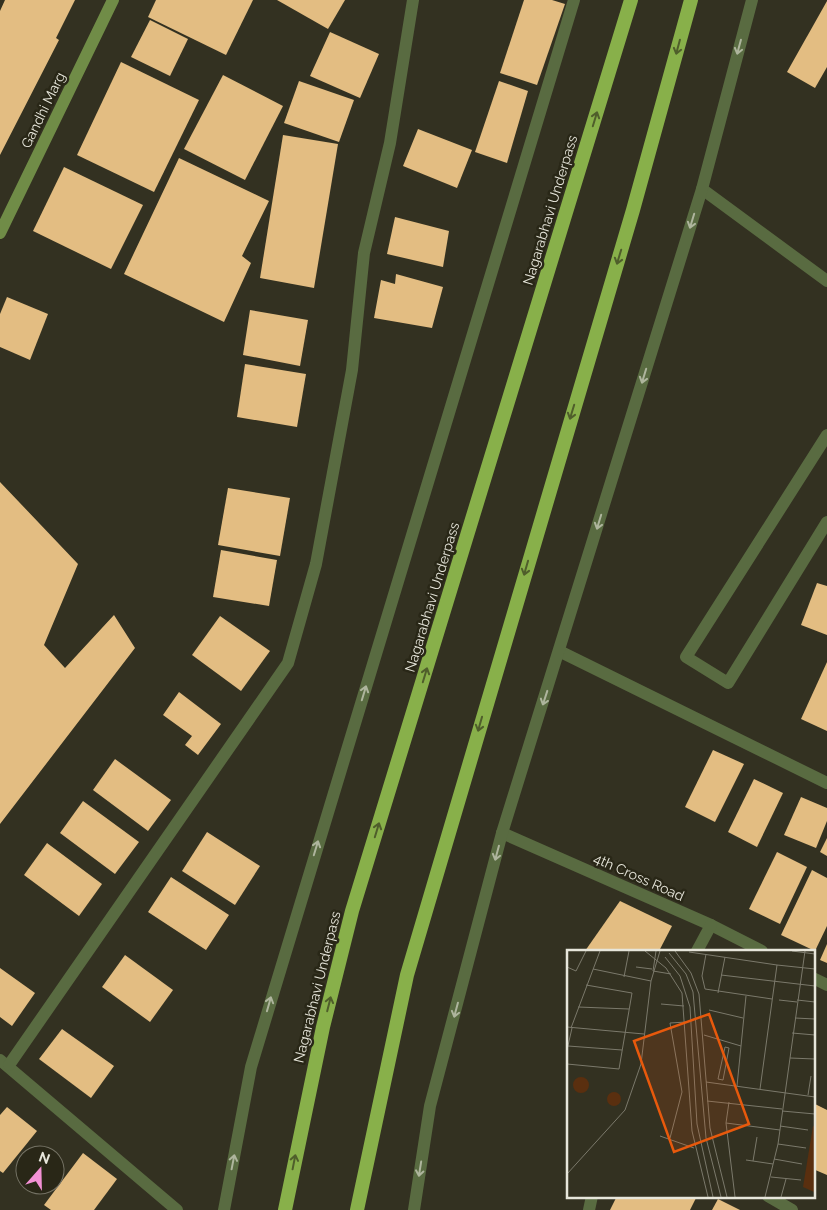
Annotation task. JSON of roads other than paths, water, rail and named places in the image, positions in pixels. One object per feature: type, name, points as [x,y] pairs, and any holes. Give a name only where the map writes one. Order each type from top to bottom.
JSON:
[{"type":"highway","name":"Nagarabhavi Underpass","points":[[285,1210],[323,1027],[352,911],[631,0]]},
{"type":"highway","points":[[357,1210],[407,975],[633,210],[691,0]]},
{"type":"main road","name":"Gandhi Marg","points":[[0,233],[113,0]]},
{"type":"street","points":[[177,1210],[4,1062],[288,663],[316,564],[352,370],[364,253],[390,143],[413,0]]},
{"type":"street","points":[[224,1210],[253,1058],[574,0]]},
{"type":"street","points":[[414,1210],[430,1106],[502,833],[702,190],[752,0]]},
{"type":"street","points":[[702,190],[827,281]]},
{"type":"street","points":[[827,435],[686,657],[728,683],[827,522]]},
{"type":"street","points":[[559,651],[827,784]]},
{"type":"street","name":"4th Cross Road","points":[[502,833],[711,925],[760,950]]},
{"type":"street","points":[[698,950],[711,925]]},
{"type":"street","points":[[814,978],[827,984]]},
{"type":"street","points":[[771,1198],[792,1210]]}]
